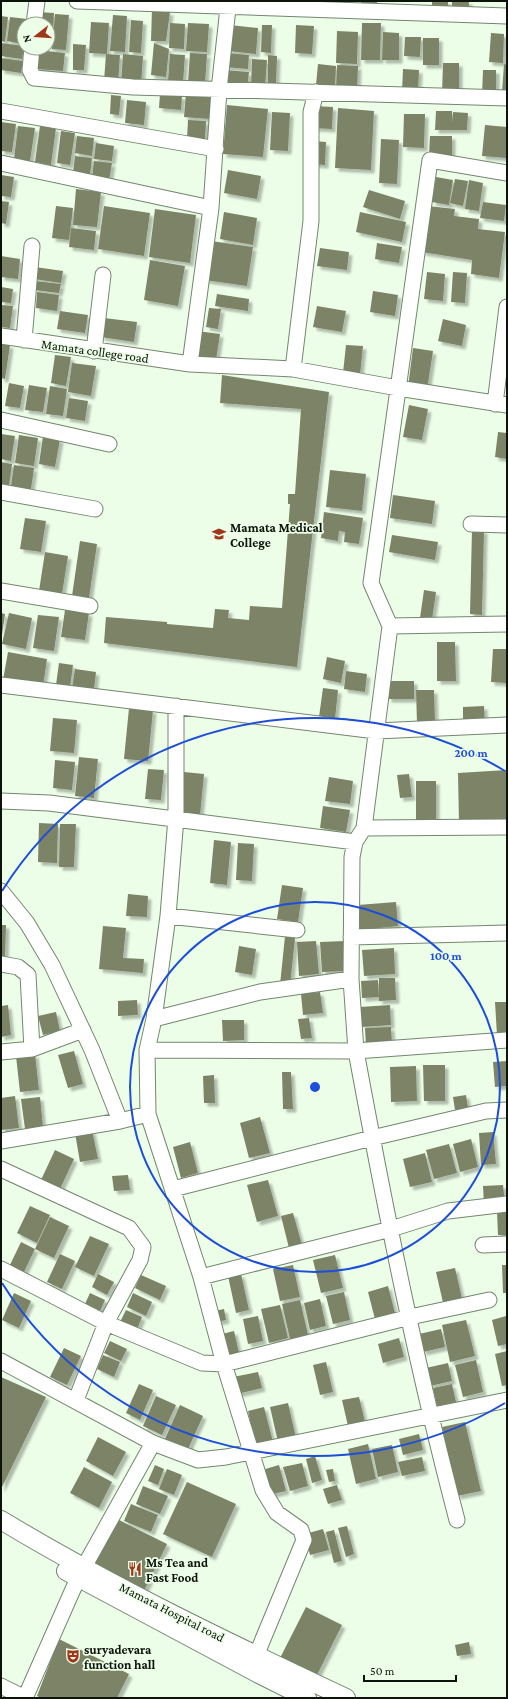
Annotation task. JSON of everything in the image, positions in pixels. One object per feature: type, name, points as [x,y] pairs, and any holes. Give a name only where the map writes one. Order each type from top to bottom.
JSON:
[{"type":"street","points":[[35,16],[37,1]]},
{"type":"street","points":[[77,1],[228,8],[507,16]]},
{"type":"street","points":[[190,364],[211,208],[219,90],[228,8]]},
{"type":"street","points":[[31,56],[30,70],[34,78],[133,87],[507,98]]},
{"type":"street","points":[[293,370],[312,221],[311,112],[316,92]]},
{"type":"street","points":[[1,111],[216,149]]},
{"type":"street","points":[[457,1520],[430,1416],[372,1138],[356,1051],[351,978],[352,857],[356,842],[364,828],[390,626],[371,583],[430,160],[507,173]]},
{"type":"street","points":[[1,163],[211,208]]},
{"type":"street","points":[[24,340],[32,246]]},
{"type":"street","points":[[94,351],[103,275]]},
{"type":"street","points":[[501,404],[507,307]]},
{"type":"street","name":"Mamata college road","points":[[1,336],[94,351],[190,364],[293,370],[501,404]]},
{"type":"street","points":[[1,420],[109,444]]},
{"type":"street","points":[[1,492],[95,509]]},
{"type":"street","points":[[471,524],[507,525]]},
{"type":"street","points":[[1,590],[90,606]]},
{"type":"street","points":[[390,626],[507,624]]},
{"type":"street","points":[[1,685],[376,732],[507,725]]},
{"type":"street","points":[[176,706],[176,818],[168,916],[154,1019],[147,1050],[148,1114],[201,1278],[224,1364],[263,1490],[277,1513],[301,1530],[304,1540],[256,1656]]},
{"type":"street","points":[[1,802],[49,802],[356,842]]},
{"type":"street","points":[[364,828],[507,827]]},
{"type":"street","points":[[1,891],[27,922],[52,965],[83,1030],[120,1121]]},
{"type":"street","points":[[168,916],[297,930]]},
{"type":"street","points":[[352,937],[507,933]]},
{"type":"street","points":[[1,964],[18,967],[28,975],[32,1049]]},
{"type":"street","points":[[154,1019],[260,992],[351,978]]},
{"type":"street","points":[[1,1052],[32,1049],[83,1030]]},
{"type":"street","points":[[147,1050],[356,1051],[507,1040]]},
{"type":"street","points":[[173,1189],[372,1138],[486,1111],[507,1110]]},
{"type":"street","points":[[1,1141],[120,1121],[148,1114]]},
{"type":"street","points":[[1,1168],[129,1228],[143,1247],[140,1260],[106,1323],[76,1400]]},
{"type":"street","points":[[201,1278],[391,1229],[448,1211],[507,1204]]},
{"type":"street","points":[[483,1246],[507,1244]]},
{"type":"street","points":[[1,1269],[106,1323],[202,1363],[224,1364],[410,1317],[489,1300]]},
{"type":"street","points":[[1,1361],[76,1400],[153,1443],[198,1460],[226,1457],[507,1400]]},
{"type":"street","points":[[1,1686],[25,1698],[81,1572],[153,1443]]},
{"type":"street","name":"Mamata Hospital road","points":[[1,1520],[81,1572],[259,1674],[308,1698]]},
{"type":"street","name":"Mamata Hospital road","points":[[1,1533],[346,1698]]},
{"type":"building","points":[[361,1],[377,1],[377,11],[361,11]]},
{"type":"building","points":[[432,1],[448,1],[448,12],[432,11]]},
{"type":"building","points":[[452,1],[469,1],[469,13],[452,13]]},
{"type":"building","points":[[152,9],[170,12],[166,41],[151,41]]},
{"type":"building","points":[[38,12],[54,13],[54,16],[38,16]]},
{"type":"building","points":[[55,14],[69,15],[66,50],[56,49]]},
{"type":"building","points":[[113,15],[127,16],[125,52],[110,51]]},
{"type":"building","points":[[1,16],[8,17],[5,42],[1,41]]},
{"type":"building","points":[[10,17],[16,18],[16,43],[7,41]]},
{"type":"building","points":[[131,20],[143,21],[141,53],[129,52]]},
{"type":"building","points":[[91,22],[109,23],[107,54],[89,53]]},
{"type":"building","points":[[170,23],[185,24],[184,49],[169,48]]},
{"type":"building","points":[[188,23],[209,24],[207,52],[186,51]]},
{"type":"building","points":[[362,23],[381,23],[380,60],[361,60]]},
{"type":"building","points":[[230,25],[258,28],[256,54],[228,51]]},
{"type":"building","points":[[262,25],[272,25],[271,53],[261,52]]},
{"type":"building","points":[[296,25],[314,26],[312,54],[295,53]]},
{"type":"building","points":[[337,31],[358,32],[357,64],[336,63]]},
{"type":"building","points":[[383,32],[399,33],[399,60],[382,60]]},
{"type":"building","points":[[491,33],[504,34],[503,63],[489,62]]},
{"type":"building","points":[[405,37],[421,37],[420,57],[404,56]]},
{"type":"building","points":[[423,38],[439,38],[439,65],[423,65]]},
{"type":"building","points":[[1,43],[16,45],[16,56],[22,56],[22,59],[1,56]]},
{"type":"building","points":[[154,43],[169,49],[166,77],[151,75]]},
{"type":"building","points":[[73,44],[86,45],[84,70],[73,70]]},
{"type":"building","points":[[56,52],[65,53],[63,71],[36,69],[37,56],[56,56]]},
{"type":"building","points":[[190,53],[207,54],[205,84],[188,83]]},
{"type":"building","points":[[227,53],[249,55],[248,69],[225,67]]},
{"type":"building","points":[[106,54],[120,55],[118,83],[104,81]]},
{"type":"building","points":[[123,54],[143,56],[141,86],[121,84]]},
{"type":"building","points":[[170,54],[185,55],[183,83],[168,82]]},
{"type":"building","points":[[268,55],[277,56],[276,86],[268,86]]},
{"type":"building","points":[[1,58],[23,61],[21,73],[1,70]]},
{"type":"building","points":[[252,59],[267,60],[265,87],[251,87]]},
{"type":"building","points":[[443,63],[459,63],[459,94],[442,94]]},
{"type":"building","points":[[318,64],[336,66],[335,86],[316,85]]},
{"type":"building","points":[[504,64],[507,65],[507,92],[502,92]]},
{"type":"building","points":[[337,65],[358,66],[357,92],[336,91]]},
{"type":"building","points":[[403,69],[419,70],[418,93],[402,92]]},
{"type":"building","points":[[225,70],[249,72],[247,89],[224,88]]},
{"type":"building","points":[[483,70],[496,70],[496,97],[482,96]]},
{"type":"building","points":[[186,92],[212,95],[210,119],[184,117]]},
{"type":"building","points":[[160,94],[182,96],[181,110],[159,108]]},
{"type":"building","points":[[111,95],[121,96],[119,115],[110,114]]},
{"type":"building","points":[[127,100],[146,102],[144,125],[125,123]]},
{"type":"building","points":[[227,105],[268,109],[263,157],[223,154]]},
{"type":"building","points":[[315,106],[333,107],[332,129],[314,128]]},
{"type":"building","points":[[338,108],[374,111],[371,170],[335,168]]},
{"type":"building","points":[[436,111],[452,111],[452,123],[453,112],[468,113],[467,130],[435,130]]},
{"type":"building","points":[[272,112],[290,113],[288,151],[270,150]]},
{"type":"building","points":[[404,114],[425,114],[424,148],[403,147]]},
{"type":"building","points":[[188,120],[206,121],[205,140],[187,139]]},
{"type":"building","points":[[1,122],[16,124],[12,152],[1,151]]},
{"type":"building","points":[[485,125],[507,127],[507,158],[482,156]]},
{"type":"building","points":[[18,126],[35,128],[30,161],[14,159]]},
{"type":"building","points":[[40,126],[56,128],[51,165],[35,162]]},
{"type":"building","points":[[61,131],[75,133],[70,165],[57,163]]},
{"type":"building","points":[[77,136],[94,138],[92,156],[75,153]]},
{"type":"building","points":[[430,136],[452,136],[452,156],[429,155]]},
{"type":"building","points":[[381,139],[399,140],[397,184],[379,183]]},
{"type":"building","points":[[313,141],[326,142],[325,165],[312,164]]},
{"type":"building","points":[[96,143],[114,146],[112,161],[94,159]]},
{"type":"building","points":[[75,156],[92,158],[90,175],[73,173]]},
{"type":"building","points":[[94,161],[112,163],[109,180],[92,178]]},
{"type":"building","points":[[228,170],[261,176],[257,199],[224,193]]},
{"type":"building","points":[[1,175],[14,177],[11,197],[1,196]]},
{"type":"building","points":[[436,177],[453,180],[449,205],[432,202]]},
{"type":"building","points":[[455,179],[468,181],[463,206],[450,203]]},
{"type":"building","points":[[469,180],[483,183],[479,211],[465,209]]},
{"type":"building","points":[[76,189],[101,192],[97,227],[73,225]]},
{"type":"building","points":[[369,190],[405,201],[400,219],[363,207]]},
{"type":"building","points":[[1,201],[9,202],[6,224],[1,223]]},
{"type":"building","points":[[483,202],[506,205],[504,221],[480,218]]},
{"type":"building","points":[[56,206],[73,208],[69,240],[52,238]]},
{"type":"building","points":[[104,206],[150,213],[144,256],[98,249]]},
{"type":"building","points":[[428,206],[455,209],[454,216],[479,219],[478,229],[505,232],[499,278],[471,274],[472,260],[422,252]]},
{"type":"building","points":[[155,209],[196,215],[190,263],[149,257]]},
{"type":"building","points":[[224,212],[257,218],[253,245],[220,239]]},
{"type":"building","points":[[360,212],[406,222],[402,242],[356,232]]},
{"type":"building","points":[[71,228],[96,231],[94,250],[69,247]]},
{"type":"building","points":[[211,241],[253,247],[247,286],[205,280]]},
{"type":"building","points":[[377,243],[402,247],[399,263],[375,259]]},
{"type":"building","points":[[320,248],[349,252],[347,270],[317,266]]},
{"type":"building","points":[[1,256],[20,259],[18,279],[1,277]]},
{"type":"building","points":[[150,260],[185,266],[178,306],[144,300]]},
{"type":"building","points":[[35,267],[63,271],[61,283],[34,279]]},
{"type":"building","points":[[427,272],[445,274],[443,301],[424,299]]},
{"type":"building","points":[[453,272],[467,273],[465,303],[451,302]]},
{"type":"building","points":[[35,281],[61,284],[59,293],[34,290]]},
{"type":"building","points":[[1,287],[13,289],[11,303],[1,302]]},
{"type":"building","points":[[373,291],[398,295],[395,316],[370,312]]},
{"type":"building","points":[[37,292],[59,295],[57,311],[36,308]]},
{"type":"building","points":[[217,294],[249,299],[248,311],[215,306]]},
{"type":"building","points":[[1,305],[13,306],[10,328],[1,327]]},
{"type":"building","points":[[317,306],[346,311],[342,332],[313,327]]},
{"type":"building","points":[[209,308],[221,309],[218,329],[206,327]]},
{"type":"building","points":[[60,311],[88,315],[85,333],[57,329]]},
{"type":"building","points":[[104,318],[137,322],[134,342],[101,337]]},
{"type":"building","points":[[443,319],[466,325],[462,346],[438,341]]},
{"type":"building","points":[[197,331],[220,334],[216,360],[194,357]]},
{"type":"building","points":[[1,344],[10,345],[5,379],[1,378]]},
{"type":"building","points":[[346,345],[363,346],[360,375],[343,373]]},
{"type":"building","points":[[413,348],[433,351],[427,390],[408,387]]},
{"type":"building","points":[[55,355],[71,357],[66,386],[51,383]]},
{"type":"building","points":[[72,363],[96,366],[91,396],[68,392]]},
{"type":"building","points":[[222,375],[329,392],[297,667],[104,643],[106,617],[167,622],[167,624],[213,628],[215,609],[229,610],[228,618],[249,620],[250,606],[282,608],[290,504],[288,504],[288,494],[295,494],[301,409],[220,403]]},
{"type":"building","points":[[9,383],[24,386],[20,408],[5,406]]},
{"type":"building","points":[[29,385],[47,388],[43,412],[25,410]]},
{"type":"building","points":[[50,386],[67,389],[63,416],[46,414]]},
{"type":"building","points":[[69,398],[88,401],[85,421],[66,418]]},
{"type":"building","points":[[409,405],[428,409],[422,440],[403,437]]},
{"type":"building","points":[[498,432],[507,433],[507,459],[495,457]]},
{"type":"building","points":[[1,434],[15,436],[11,461],[1,459]]},
{"type":"building","points":[[19,435],[38,438],[34,466],[15,463]]},
{"type":"building","points":[[43,436],[60,439],[55,467],[39,464]]},
{"type":"building","points":[[1,462],[12,464],[9,486],[1,485]]},
{"type":"building","points":[[14,465],[34,468],[30,496],[10,493]]},
{"type":"building","points":[[330,470],[366,474],[362,511],[326,507]]},
{"type":"building","points":[[393,495],[435,501],[432,524],[390,518]]},
{"type":"building","points":[[324,512],[363,518],[359,544],[344,542],[345,532],[339,531],[338,541],[321,538]]},
{"type":"building","points":[[25,518],[46,521],[41,552],[20,549]]},
{"type":"building","points":[[472,530],[484,530],[482,615],[470,614]]},
{"type":"building","points":[[392,535],[438,542],[435,560],[389,552]]},
{"type":"building","points":[[80,541],[97,544],[89,598],[72,596]]},
{"type":"building","points":[[45,552],[68,556],[62,594],[39,591]]},
{"type":"building","points":[[424,590],[436,592],[432,620],[420,618]]},
{"type":"building","points":[[65,610],[89,613],[85,640],[61,637]]},
{"type":"building","points":[[1,613],[5,614],[2,635],[1,635]]},
{"type":"building","points":[[9,613],[32,618],[26,649],[2,644]]},
{"type":"building","points":[[38,615],[59,617],[54,651],[33,648]]},
{"type":"building","points":[[437,642],[455,642],[456,681],[437,681]]},
{"type":"building","points":[[493,649],[507,649],[507,683],[491,682]]},
{"type":"building","points":[[8,652],[47,659],[43,687],[3,680]]},
{"type":"building","points":[[327,657],[345,661],[341,683],[323,679]]},
{"type":"building","points":[[59,663],[73,665],[70,687],[56,685]]},
{"type":"building","points":[[75,669],[96,672],[93,698],[71,695]]},
{"type":"building","points":[[346,671],[367,674],[365,692],[344,689]]},
{"type":"building","points":[[388,681],[414,681],[414,699],[388,699]]},
{"type":"building","points":[[323,688],[338,690],[335,719],[319,717]]},
{"type":"building","points":[[416,690],[434,690],[435,723],[417,723]]},
{"type":"building","points":[[484,706],[485,726],[463,727],[463,707]]},
{"type":"building","points":[[129,708],[153,710],[148,761],[124,759]]},
{"type":"building","points":[[53,718],[77,720],[74,753],[50,751]]},
{"type":"building","points":[[79,757],[98,759],[94,798],[75,796]]},
{"type":"building","points":[[55,760],[75,762],[72,790],[53,788]]},
{"type":"building","points":[[148,769],[164,770],[161,800],[145,799]]},
{"type":"building","points":[[507,770],[507,822],[459,823],[458,773]]},
{"type":"building","points":[[184,772],[204,774],[200,816],[180,814]]},
{"type":"building","points":[[409,774],[412,797],[400,798],[397,775]]},
{"type":"building","points":[[329,777],[353,781],[350,804],[325,801]]},
{"type":"building","points":[[416,781],[436,781],[436,823],[416,823]]},
{"type":"building","points":[[323,806],[350,810],[346,832],[320,828]]},
{"type":"building","points":[[39,823],[58,824],[57,863],[38,862]]},
{"type":"building","points":[[60,824],[76,824],[74,867],[59,867]]},
{"type":"building","points":[[214,840],[231,842],[227,885],[210,883]]},
{"type":"building","points":[[238,843],[254,844],[252,881],[236,880]]},
{"type":"building","points":[[282,885],[303,888],[298,922],[277,919]]},
{"type":"building","points":[[128,894],[148,896],[147,917],[126,916]]},
{"type":"building","points":[[396,902],[398,926],[360,930],[358,905]]},
{"type":"building","points":[[1,925],[6,925],[5,962],[1,962]]},
{"type":"building","points":[[103,926],[126,928],[123,958],[144,959],[143,973],[99,969]]},
{"type":"building","points":[[285,936],[295,938],[290,986],[280,985]]},
{"type":"building","points":[[316,941],[319,974],[299,976],[297,942]]},
{"type":"building","points":[[345,941],[346,971],[322,972],[320,942]]},
{"type":"building","points":[[239,946],[256,949],[252,975],[235,972]]},
{"type":"building","points":[[394,948],[395,974],[364,976],[362,950]]},
{"type":"building","points":[[379,978],[395,978],[396,1000],[379,1001]]},
{"type":"building","points":[[378,980],[379,997],[362,998],[361,981]]},
{"type":"building","points":[[320,992],[323,1013],[303,1015],[301,994]]},
{"type":"building","points":[[137,1000],[138,1015],[118,1016],[118,1001]]},
{"type":"building","points":[[495,1002],[507,1002],[507,1035],[497,1035]]},
{"type":"building","points":[[8,1005],[11,1035],[1,1037],[1,1006]]},
{"type":"building","points":[[390,1005],[391,1025],[362,1027],[360,1007]]},
{"type":"building","points":[[56,1012],[60,1031],[43,1035],[38,1016]]},
{"type":"building","points":[[309,1018],[312,1038],[301,1039],[298,1019]]},
{"type":"building","points":[[222,1020],[244,1020],[244,1040],[223,1041]]},
{"type":"building","points":[[391,1027],[392,1045],[366,1046],[365,1028]]},
{"type":"building","points":[[74,1051],[83,1084],[68,1088],[58,1055]]},
{"type":"building","points":[[35,1054],[39,1090],[20,1092],[16,1056]]},
{"type":"building","points":[[507,1061],[507,1086],[495,1087],[493,1062]]},
{"type":"building","points":[[423,1065],[445,1065],[445,1101],[424,1101]]},
{"type":"building","points":[[416,1066],[417,1101],[391,1102],[390,1067]]},
{"type":"building","points":[[282,1072],[291,1072],[293,1109],[283,1109]]},
{"type":"building","points":[[214,1075],[215,1103],[204,1103],[203,1076]]},
{"type":"building","points":[[466,1095],[468,1108],[455,1110],[453,1097]]},
{"type":"building","points":[[15,1096],[19,1128],[1,1130],[1,1098]]},
{"type":"building","points":[[40,1097],[43,1127],[25,1129],[21,1099]]},
{"type":"building","points":[[260,1117],[270,1153],[249,1158],[240,1123]]},
{"type":"building","points":[[92,1130],[98,1159],[80,1162],[75,1133]]},
{"type":"building","points":[[493,1132],[496,1164],[481,1165],[479,1133]]},
{"type":"building","points":[[471,1139],[478,1167],[460,1172],[453,1144]]},
{"type":"building","points":[[190,1142],[198,1173],[181,1178],[173,1147]]},
{"type":"building","points":[[449,1144],[457,1173],[434,1179],[426,1150]]},
{"type":"building","points":[[55,1150],[74,1159],[60,1189],[41,1180]]},
{"type":"building","points":[[425,1153],[432,1182],[410,1187],[403,1159]]},
{"type":"building","points":[[128,1175],[130,1190],[114,1191],[112,1176]]},
{"type":"building","points":[[268,1180],[278,1216],[257,1222],[247,1185]]},
{"type":"building","points":[[503,1185],[505,1204],[484,1205],[483,1186]]},
{"type":"building","points":[[30,1206],[50,1215],[37,1243],[17,1233]]},
{"type":"building","points":[[497,1211],[507,1211],[507,1235],[498,1235]]},
{"type":"building","points":[[293,1213],[302,1245],[289,1248],[281,1216]]},
{"type":"building","points":[[50,1217],[69,1226],[54,1258],[35,1249]]},
{"type":"building","points":[[90,1236],[109,1244],[94,1276],[75,1267]]},
{"type":"building","points":[[21,1242],[35,1249],[23,1274],[9,1267]]},
{"type":"building","points":[[60,1254],[75,1261],[62,1289],[47,1282]]},
{"type":"building","points":[[335,1255],[343,1288],[321,1293],[313,1260]]},
{"type":"building","points":[[293,1265],[300,1297],[280,1301],[273,1269]]},
{"type":"building","points":[[502,1265],[507,1265],[507,1293],[503,1293]]},
{"type":"building","points":[[455,1268],[463,1303],[444,1307],[436,1272]]},
{"type":"building","points":[[98,1274],[114,1282],[107,1295],[92,1287]]},
{"type":"building","points":[[241,1274],[249,1310],[236,1313],[228,1276]]},
{"type":"building","points":[[141,1275],[166,1286],[160,1300],[135,1288]]},
{"type":"building","points":[[388,1286],[396,1317],[376,1323],[368,1292]]},
{"type":"building","points":[[344,1292],[350,1320],[333,1324],[326,1296]]},
{"type":"building","points":[[14,1293],[31,1301],[19,1328],[2,1320]]},
{"type":"building","points":[[90,1293],[105,1300],[100,1311],[85,1304]]},
{"type":"building","points":[[133,1293],[152,1302],[146,1316],[127,1307]]},
{"type":"building","points":[[320,1299],[326,1326],[310,1330],[304,1303]]},
{"type":"building","points":[[300,1300],[308,1335],[290,1339],[282,1304]]},
{"type":"building","points":[[280,1305],[288,1338],[269,1343],[261,1309]]},
{"type":"building","points":[[224,1309],[226,1320],[218,1322],[215,1311]]},
{"type":"building","points":[[126,1310],[142,1317],[136,1332],[119,1324]]},
{"type":"building","points":[[258,1316],[263,1341],[248,1344],[243,1319]]},
{"type":"building","points":[[506,1316],[507,1344],[498,1346],[492,1320]]},
{"type":"building","points":[[466,1320],[475,1356],[450,1362],[442,1325]]},
{"type":"building","points":[[441,1329],[445,1347],[423,1352],[419,1334]]},
{"type":"building","points":[[234,1331],[240,1357],[228,1360],[222,1334]]},
{"type":"building","points":[[399,1338],[404,1357],[383,1363],[378,1344]]},
{"type":"building","points":[[110,1341],[127,1349],[121,1361],[104,1353]]},
{"type":"building","points":[[64,1348],[81,1356],[67,1385],[50,1377]]},
{"type":"building","points":[[507,1351],[507,1385],[502,1386],[495,1354]]},
{"type":"building","points":[[103,1355],[120,1362],[114,1377],[97,1369]]},
{"type":"building","points":[[476,1360],[483,1392],[463,1397],[455,1365]]},
{"type":"building","points":[[326,1362],[333,1392],[320,1395],[313,1365]]},
{"type":"building","points":[[448,1363],[452,1381],[430,1386],[426,1368]]},
{"type":"building","points":[[258,1372],[262,1388],[237,1394],[233,1377]]},
{"type":"building","points":[[1,1377],[46,1397],[1,1489]]},
{"type":"building","points":[[139,1384],[153,1390],[140,1420],[126,1413]]},
{"type":"building","points":[[452,1384],[456,1402],[437,1406],[433,1388]]},
{"type":"building","points":[[156,1396],[176,1405],[162,1435],[143,1426]]},
{"type":"building","points":[[359,1397],[365,1422],[348,1426],[342,1400]]},
{"type":"building","points":[[288,1403],[296,1438],[278,1442],[270,1407]]},
{"type":"building","points":[[180,1405],[203,1416],[188,1449],[165,1439]]},
{"type":"building","points":[[264,1407],[273,1442],[255,1446],[248,1411]]},
{"type":"building","points":[[465,1422],[481,1491],[457,1496],[442,1427]]},
{"type":"building","points":[[419,1434],[423,1450],[403,1455],[399,1439]]},
{"type":"building","points":[[98,1437],[126,1452],[113,1476],[86,1461]]},
{"type":"building","points":[[368,1444],[376,1479],[356,1484],[348,1449]]},
{"type":"building","points":[[392,1445],[398,1472],[378,1477],[372,1449]]},
{"type":"building","points":[[315,1456],[322,1480],[312,1483],[306,1459]]},
{"type":"building","points":[[422,1457],[425,1471],[402,1476],[398,1462]]},
{"type":"building","points":[[302,1463],[308,1486],[290,1491],[283,1467]]},
{"type":"building","points":[[155,1465],[164,1469],[158,1485],[148,1481]]},
{"type":"building","points":[[279,1465],[286,1491],[268,1495],[262,1470]]},
{"type":"building","points":[[84,1467],[112,1482],[99,1508],[70,1493]]},
{"type":"building","points":[[167,1469],[182,1475],[174,1495],[159,1489]]},
{"type":"building","points":[[333,1469],[335,1481],[329,1482],[326,1470]]},
{"type":"building","points":[[187,1482],[236,1504],[212,1557],[163,1534]]},
{"type":"building","points":[[337,1485],[342,1500],[328,1504],[323,1489]]},
{"type":"building","points":[[143,1486],[168,1496],[160,1514],[136,1504]]},
{"type":"building","points":[[131,1504],[158,1515],[151,1532],[124,1521]]},
{"type":"building","points":[[117,1519],[167,1544],[143,1593],[93,1568]]},
{"type":"building","points":[[347,1526],[354,1554],[346,1557],[338,1528]]},
{"type":"building","points":[[323,1529],[329,1550],[310,1555],[305,1534]]},
{"type":"building","points":[[334,1530],[342,1561],[334,1563],[326,1532]]},
{"type":"building","points":[[306,1607],[342,1625],[315,1679],[279,1660]]},
{"type":"building","name":"suryadevara function hall","points":[[59,1639],[129,1674],[117,1698],[41,1698],[37,1696]]},
{"type":"building","points":[[469,1642],[471,1654],[457,1656],[455,1645]]},
{"type":"place","name":"Mamata Medical College","points":[[219,534]]},
{"type":"place","name":"Ms Tea and Fast Food","points":[[135,1569]]},
{"type":"place","name":"suryadevara function hall","points":[[73,1656]]}]
